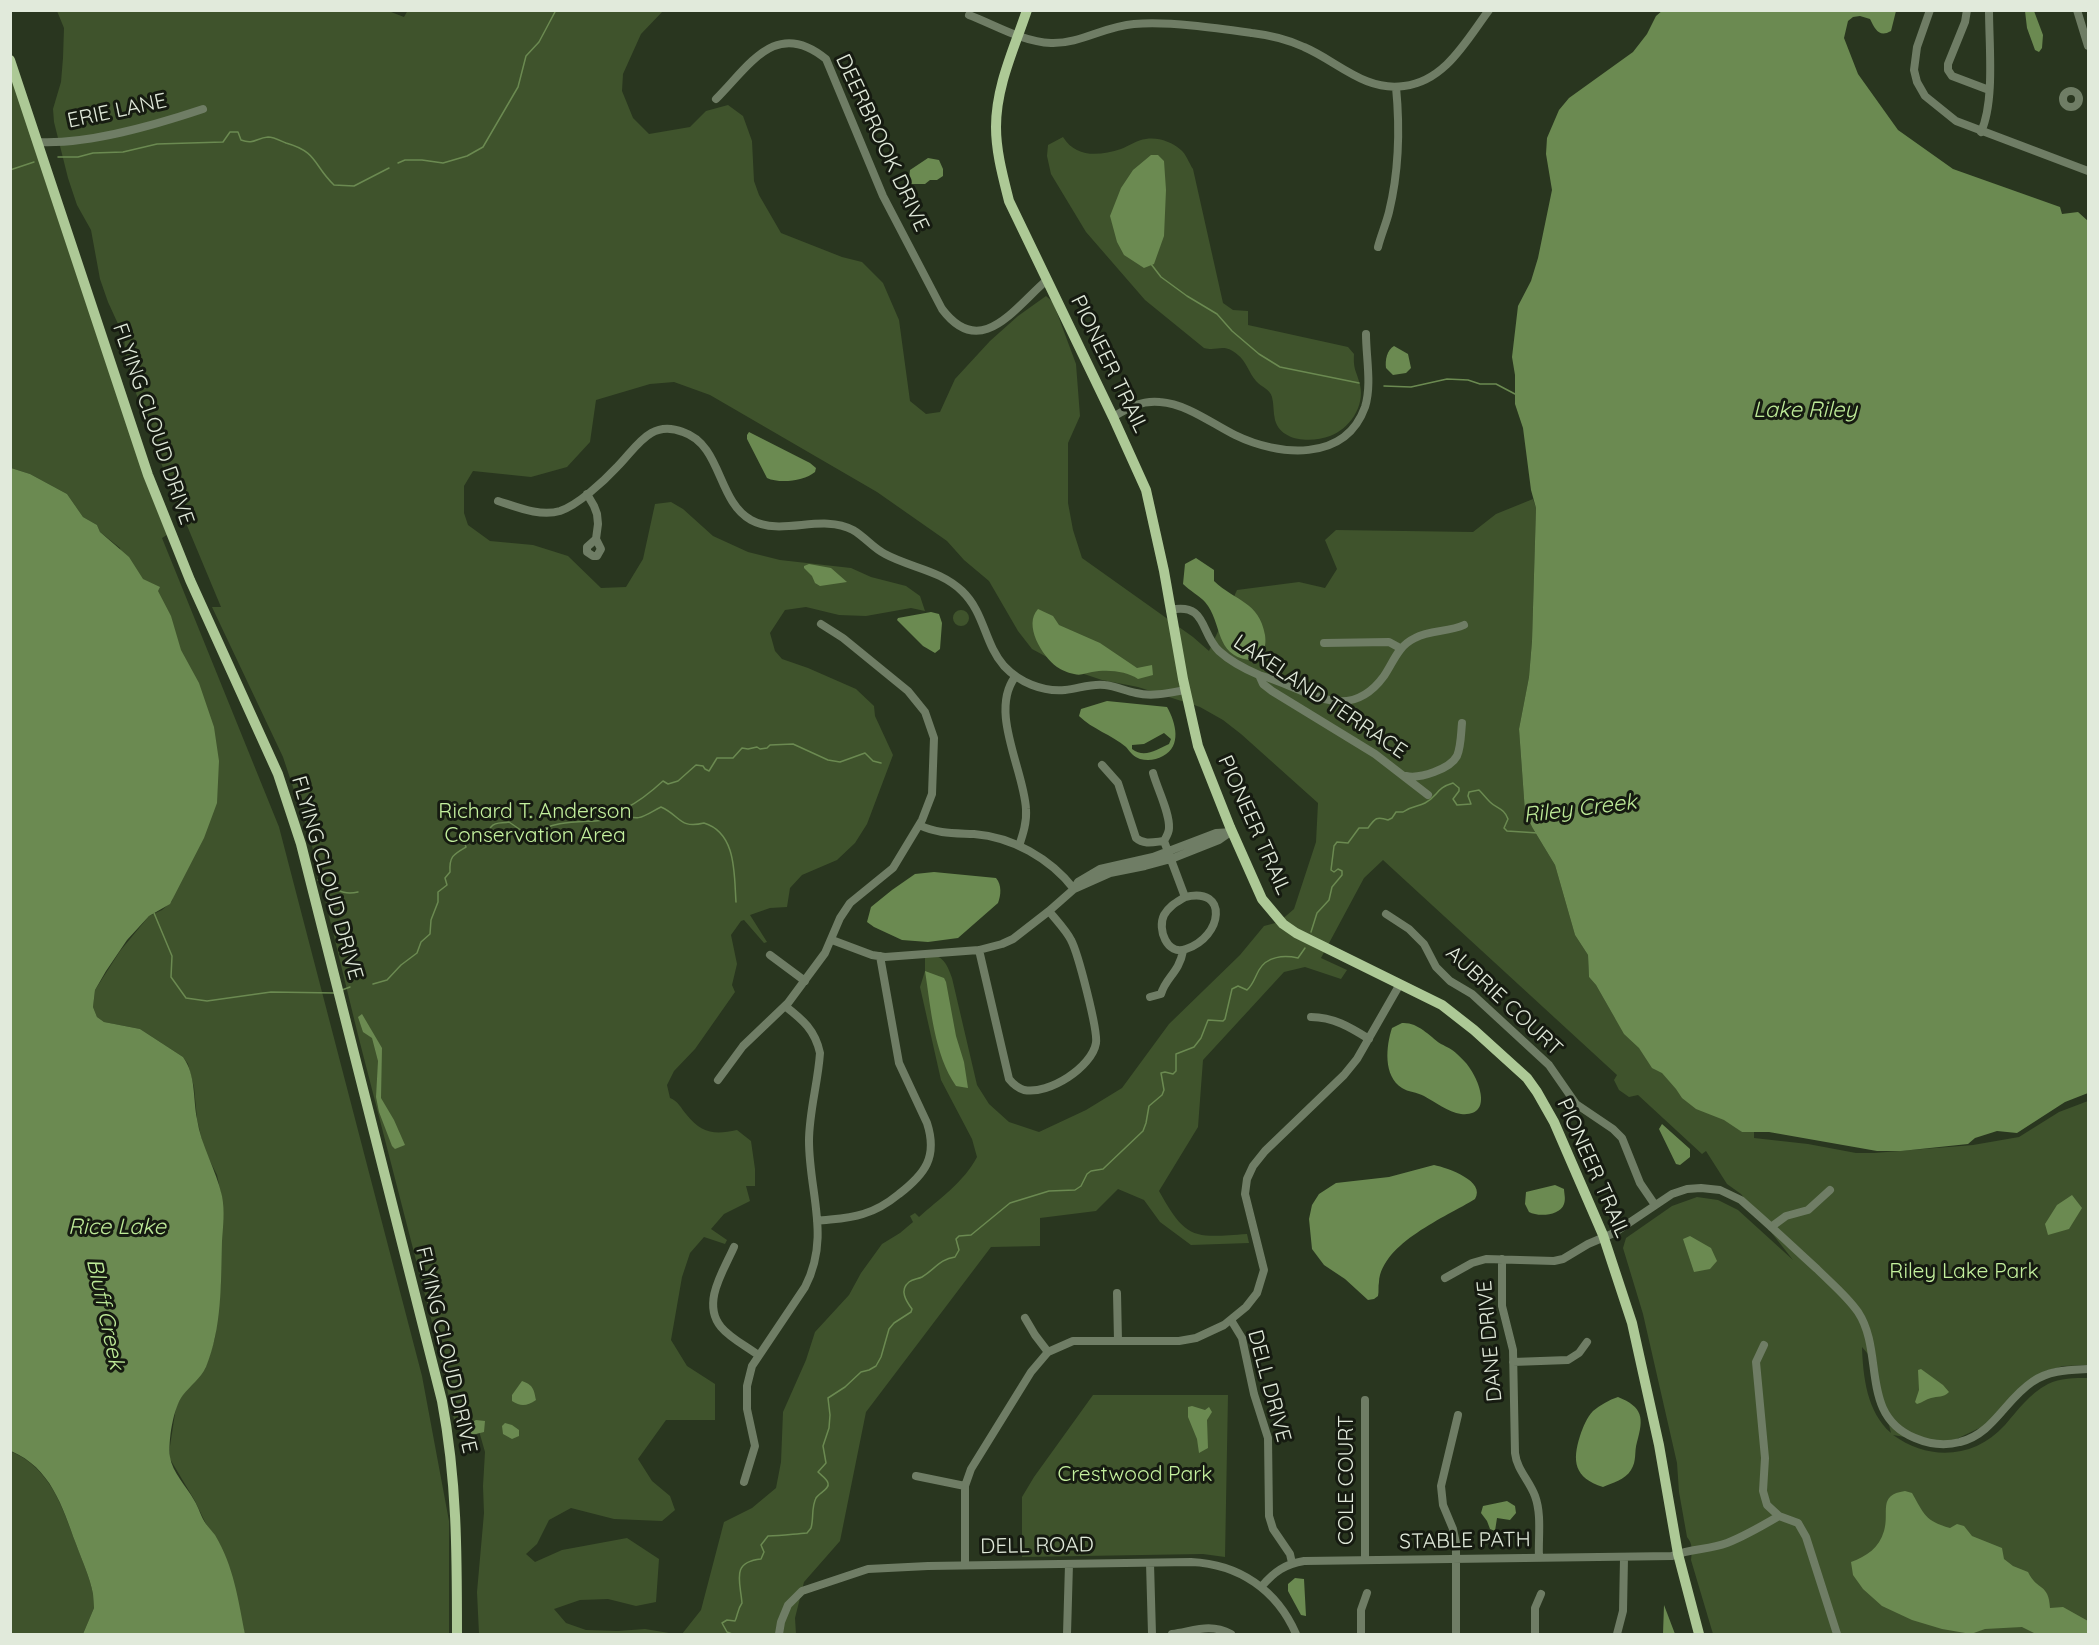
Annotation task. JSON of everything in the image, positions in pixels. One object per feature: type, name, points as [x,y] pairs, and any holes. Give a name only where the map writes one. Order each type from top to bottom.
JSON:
[{"type":"main road","name":"PIONEER TRAIL","points":[[1027,10],[1011,51],[999,98],[996,128],[1000,167],[1009,201],[1146,490],[1154,518],[1184,685],[1198,746],[1232,832],[1262,899],[1283,924],[1310,941],[1442,1005],[1459,1017],[1532,1085],[1554,1122],[1605,1238],[1626,1302],[1655,1422],[1678,1554],[1699,1635]]},
{"type":"main road","name":"FLYING CLOUD DRIVE","points":[[10,60],[151,484],[190,580],[268,749],[289,802],[302,844],[442,1401],[453,1468],[457,1521],[457,1635]]},
{"type":"street","points":[[969,15],[1037,41],[1065,42],[1133,24],[1254,33],[1304,46],[1357,77],[1376,85],[1396,87],[1425,80],[1452,61],[1489,10]]},
{"type":"street","points":[[1930,10],[1917,47],[1914,70],[1917,82],[1925,96],[1956,121],[2088,171]]},
{"type":"street","points":[[1967,10],[1965,22],[1948,64],[1948,70],[1952,76],[1989,90]]},
{"type":"street","points":[[1981,132],[1987,114],[1989,90],[1989,10]]},
{"type":"street","points":[[2076,10],[2088,46]]},
{"type":"street","name":"DEERBROOK DRIVE","points":[[716,99],[769,47],[782,43],[796,43],[816,51],[826,59],[884,196],[942,309],[951,320],[973,330],[996,327],[1047,280]]},
{"type":"street","points":[[1378,247],[1389,214],[1397,168],[1396,87]]},
{"type":"street","points":[[2078,96],[2088,92]]},
{"type":"street","name":"ERIE LANE","points":[[37,142],[61,141],[122,132],[168,121],[203,109]]},
{"type":"street","points":[[1113,417],[1143,402],[1160,402],[1178,405],[1237,436],[1262,445],[1305,452],[1334,444],[1357,424],[1365,407],[1368,392],[1366,334]]},
{"type":"street","points":[[498,501],[539,513],[560,511],[586,494],[616,469],[642,438],[662,429],[682,431],[698,440],[705,448],[733,502],[751,520],[772,526],[827,523],[840,525],[852,530],[886,555],[938,574],[952,582],[973,603],[980,614],[996,655],[1015,676],[1028,684],[1052,690],[1103,684],[1138,694],[1164,694],[1184,685]]},
{"type":"street","points":[[586,494],[597,514],[596,539]]},
{"type":"street","name":"LAKELAND TERRACE","points":[[1170,611],[1186,608],[1198,615],[1217,650],[1236,665],[1259,675],[1263,684],[1272,691],[1405,775],[1428,795]]},
{"type":"street","points":[[718,1080],[743,1046],[785,1006],[805,981],[825,953],[840,918],[850,903],[893,868],[928,808],[933,780],[934,738],[925,712],[908,692],[843,638],[821,624]]},
{"type":"street","points":[[1259,675],[1329,701],[1356,700],[1376,686],[1400,648],[1415,638],[1454,630],[1464,625]]},
{"type":"street","points":[[1324,643],[1389,642],[1400,648]]},
{"type":"street","points":[[1015,676],[1006,698],[1011,747],[1026,807],[1026,821],[1019,846]]},
{"type":"street","points":[[1405,775],[1417,776],[1450,765],[1458,753],[1462,723]]},
{"type":"street","points":[[1102,765],[1118,783],[1136,838],[1143,842],[1164,841]]},
{"type":"street","points":[[1153,773],[1162,794],[1169,825],[1164,841],[1185,897]]},
{"type":"street","points":[[919,825],[938,832],[981,835],[1019,846],[1046,862],[1074,889]]},
{"type":"street","points":[[832,940],[880,956],[897,957],[979,950],[1002,945],[1013,939],[1074,889],[1110,873],[1219,840],[1232,832]]},
{"type":"street","points":[[1195,894],[1205,895],[1212,903],[1216,916],[1214,928],[1207,936],[1183,951],[1176,950],[1167,943],[1162,932],[1162,925],[1168,909],[1185,897],[1195,894]]},
{"type":"street","points":[[979,950],[1009,1079],[1019,1088],[1032,1090],[1056,1084],[1078,1070],[1093,1054],[1096,1046],[1096,1029],[1072,941],[1048,911]]},
{"type":"street","name":"AUBRIE COURT","points":[[1386,914],[1409,929],[1424,944],[1436,967],[1450,981],[1472,994],[1549,1065],[1576,1104],[1613,1129],[1622,1138],[1640,1183],[1655,1205]]},
{"type":"street","points":[[1150,997],[1161,994],[1178,969],[1183,951]]},
{"type":"street","points":[[770,955],[805,981]]},
{"type":"street","points":[[817,1221],[861,1215],[885,1205],[921,1175],[930,1155],[930,1134],[899,1063],[880,956]]},
{"type":"street","points":[[965,1565],[965,1486],[971,1469],[1032,1372],[1048,1352],[1073,1341],[1179,1341],[1196,1338],[1210,1333],[1231,1320],[1257,1293],[1264,1270],[1245,1194],[1253,1166],[1265,1150],[1344,1075],[1357,1059],[1400,984]]},
{"type":"street","points":[[744,1482],[755,1446],[747,1409],[747,1386],[752,1366],[812,1274],[818,1245],[809,1139],[820,1053],[818,1043],[808,1024],[785,1006]]},
{"type":"street","points":[[1311,1017],[1332,1019],[1347,1025],[1369,1039]]},
{"type":"street","points":[[1445,1278],[1479,1260],[1554,1261],[1572,1255],[1588,1244],[1605,1238],[1638,1219],[1672,1194],[1687,1189],[1720,1190],[1741,1200],[1843,1294],[1859,1314],[1869,1338],[1875,1383],[1882,1408],[1898,1428],[1909,1436],[1946,1444],[1965,1440],[1983,1431],[2030,1383],[2062,1371],[2088,1369]]},
{"type":"street","points":[[1771,1227],[1782,1217],[1808,1210],[1830,1190]]},
{"type":"street","points":[[734,1247],[713,1299],[714,1314],[721,1328],[759,1355]]},
{"type":"street","name":"DANE DRIVE","points":[[1502,1259],[1502,1306],[1513,1343],[1515,1453],[1518,1467],[1537,1502],[1539,1558]]},
{"type":"street","points":[[1117,1293],[1118,1341]]},
{"type":"street","points":[[1025,1318],[1048,1352]]},
{"type":"street","name":"DELL DRIVE","points":[[1231,1320],[1242,1338],[1254,1394],[1268,1438],[1269,1516],[1273,1529],[1290,1554],[1292,1563]]},
{"type":"street","points":[[1513,1362],[1569,1360],[1579,1353],[1587,1342]]},
{"type":"street","points":[[1764,1345],[1756,1362],[1765,1458],[1763,1491],[1767,1505],[1779,1516],[1798,1523],[1806,1537],[1837,1635]]},
{"type":"street","name":"COLE COURT","points":[[1365,1400],[1365,1560]]},
{"type":"street","points":[[1456,1635],[1455,1536],[1443,1505],[1442,1486],[1458,1415]]},
{"type":"street","points":[[916,1476],[965,1486]]},
{"type":"street","name":"STABLE PATH","points":[[1292,1563],[1672,1556],[1686,1550],[1711,1548],[1727,1543],[1779,1516]]},
{"type":"street","points":[[1617,1635],[1623,1611],[1624,1558]]},
{"type":"street","name":"DELL ROAD","points":[[779,1635],[781,1622],[788,1605],[802,1591],[868,1569],[965,1565],[1197,1562],[1217,1565],[1240,1573],[1262,1586],[1280,1606],[1296,1635]]},
{"type":"street","points":[[1150,1563],[1152,1635]]},
{"type":"street","points":[[1262,1586],[1279,1569],[1292,1563]]},
{"type":"street","points":[[1067,1635],[1069,1564]]},
{"type":"street","points":[[1361,1635],[1361,1610],[1367,1593]]},
{"type":"street","points":[[1535,1635],[1535,1608],[1540,1594]]},
{"type":"street","points":[[1172,1635],[1206,1627],[1223,1630],[1231,1635]]},
{"type":"green space","points":[[386,10],[404,17],[408,10],[663,11],[641,34],[623,74],[622,91],[633,118],[649,134],[690,127],[706,111],[728,105],[743,116],[752,141],[754,181],[759,195],[781,233],[842,257],[862,262],[883,283],[899,320],[910,401],[926,414],[940,412],[955,379],[990,341],[1018,316],[1046,296],[1053,302],[1076,364],[1080,416],[1068,443],[1068,503],[1073,530],[1082,558],[1193,637],[1209,651],[1237,590],[1299,582],[1325,588],[1337,569],[1325,540],[1336,530],[1473,532],[1496,514],[1533,499],[1536,508],[1532,641],[1529,677],[1519,729],[1525,812],[1555,865],[1575,935],[1588,955],[1589,977],[1615,1018],[1742,1132],[1754,1132],[1754,1138],[1808,1144],[1856,1153],[1973,1145],[2019,1137],[2059,1112],[2088,1101],[2088,1365],[2063,1366],[2045,1371],[2023,1384],[1992,1422],[1946,1444],[1893,1435],[1921,1449],[1936,1452],[1965,1450],[1993,1436],[2029,1397],[2041,1388],[2063,1379],[2088,1378],[2088,1634],[1713,1634],[1691,1560],[1692,1548],[1687,1537],[1679,1492],[1677,1463],[1643,1314],[1623,1248],[1626,1238],[1672,1206],[1697,1197],[1718,1200],[1738,1210],[1793,1260],[1741,1194],[1727,1184],[1706,1151],[1702,1154],[1638,1095],[1629,1097],[1619,1090],[1614,1080],[1617,1075],[1383,860],[1364,878],[1321,958],[1347,970],[1341,979],[1305,967],[1284,972],[1203,1060],[1198,1127],[1159,1191],[1177,1219],[1193,1232],[1215,1236],[1247,1234],[1249,1243],[1191,1245],[1160,1222],[1144,1200],[1118,1189],[1096,1211],[1040,1218],[1040,1246],[991,1247],[866,1412],[840,1541],[804,1582],[795,1618],[796,1634],[682,1634],[701,1610],[724,1522],[752,1508],[776,1488],[781,1462],[783,1412],[806,1360],[815,1332],[849,1295],[861,1273],[882,1244],[913,1222],[910,1216],[915,1213],[919,1217],[951,1190],[977,1157],[972,1139],[941,1080],[920,987],[925,971],[925,957],[936,956],[943,960],[948,968],[977,1085],[989,1104],[1009,1122],[1039,1132],[1086,1110],[1122,1088],[1169,1024],[1240,955],[1264,926],[1279,922],[1294,909],[1316,842],[1318,803],[1241,734],[1200,707],[1138,687],[1102,680],[1069,669],[1032,649],[1018,631],[989,581],[964,560],[947,541],[877,492],[710,395],[674,382],[650,384],[596,400],[590,442],[567,467],[531,477],[473,471],[464,486],[464,513],[468,525],[490,541],[533,545],[568,556],[601,588],[626,587],[643,559],[655,504],[671,502],[683,509],[713,536],[748,552],[780,560],[851,568],[871,577],[906,586],[920,596],[925,611],[911,608],[866,616],[839,615],[806,607],[785,610],[770,633],[775,651],[782,659],[856,689],[874,706],[875,716],[893,755],[867,824],[855,843],[837,860],[802,875],[790,888],[787,907],[770,908],[750,915],[767,942],[764,943],[744,920],[731,935],[737,964],[732,985],[735,992],[695,1049],[674,1071],[667,1085],[670,1098],[698,1126],[715,1132],[737,1130],[751,1141],[755,1169],[755,1186],[746,1186],[750,1201],[724,1214],[711,1229],[727,1240],[725,1244],[704,1237],[690,1253],[682,1277],[671,1340],[687,1366],[715,1384],[715,1420],[666,1420],[638,1459],[652,1481],[670,1496],[675,1510],[662,1521],[614,1519],[571,1508],[549,1520],[537,1544],[526,1554],[535,1562],[562,1550],[627,1538],[659,1559],[656,1602],[636,1606],[608,1599],[580,1600],[554,1609],[566,1623],[586,1630],[645,1629],[675,1634],[479,1634],[477,1592],[484,1513],[485,1452],[477,1424],[455,1424],[435,1334],[310,838],[283,757],[212,607],[221,607],[163,468],[136,393],[126,358],[124,337],[100,279],[91,230],[77,205],[68,178],[53,109],[61,82],[63,58],[64,28],[57,11]],"holes":[[[1862,1347],[1873,1360],[1891,1433],[1876,1415],[1868,1393]]]},
{"type":"green space","points":[[10,58],[170,533],[162,538],[279,827],[422,1376],[449,1521],[449,1634],[245,1634],[214,1535],[170,1459],[176,1407],[183,1394],[205,1369],[215,1338],[221,1283],[222,1199],[217,1175],[204,1149],[188,1064],[183,1057],[140,1029],[104,1022],[97,1017],[93,1007],[95,990],[120,951],[149,916],[162,910],[172,901],[173,896],[120,548],[100,532],[97,525],[83,517],[67,494],[30,474],[11,468]]},
{"type":"green space","points":[[1063,137],[1074,149],[1089,154],[1113,151],[1151,139],[1169,142],[1183,152],[1193,169],[1223,303],[1233,310],[1248,311],[1248,325],[1348,347],[1354,354],[1361,393],[1358,409],[1349,423],[1337,433],[1315,440],[1290,437],[1278,427],[1271,394],[1256,381],[1241,358],[1228,349],[1204,348],[1145,300],[1086,232],[1051,174],[1047,156],[1048,145]]},
{"type":"green space","points":[[961,610],[967,612],[969,618],[967,624],[961,626],[955,624],[953,618],[955,612]]},
{"type":"green space","name":"Crestwood Park","points":[[1093,1395],[1228,1395],[1225,1557],[1203,1554],[1022,1557],[1022,1497]]},
{"type":"green space","points":[[10,1451],[24,1458],[45,1478],[66,1516],[93,1594],[94,1608],[83,1634],[11,1634]]},
{"type":"water","name":"Lake Riley","points":[[1663,10],[1896,11],[1891,31],[1880,33],[1870,19],[1860,16],[1853,17],[1848,21],[1844,38],[1858,74],[1898,130],[1953,169],[2060,207],[2062,214],[2078,212],[2088,221],[2088,1093],[2065,1102],[2017,1133],[1997,1131],[1975,1138],[1968,1144],[1901,1151],[1877,1151],[1769,1132],[1742,1132],[1724,1120],[1696,1109],[1682,1098],[1662,1073],[1652,1068],[1639,1048],[1624,1034],[1589,977],[1588,955],[1575,935],[1555,865],[1525,812],[1519,729],[1529,677],[1532,641],[1536,508],[1531,490],[1523,428],[1515,404],[1515,375],[1512,357],[1518,306],[1531,281],[1538,258],[1552,190],[1546,154],[1547,138],[1559,110],[1569,98],[1633,52],[1647,34],[1656,16]]},
{"type":"water","points":[[2025,11],[2034,11],[2043,35],[2042,48],[2039,52],[2035,50],[2027,28]]},
{"type":"water","points":[[1151,155],[1158,155],[1164,161],[1166,190],[1164,236],[1154,264],[1144,268],[1124,255],[1117,242],[1110,216],[1121,188],[1133,170]]},
{"type":"water","points":[[928,158],[939,160],[943,176],[925,184],[911,184],[910,170]]},
{"type":"water","points":[[1394,346],[1408,354],[1411,368],[1406,373],[1393,375],[1386,368],[1387,356]]},
{"type":"water","points":[[749,432],[810,463],[816,468],[815,472],[805,478],[792,481],[767,478],[747,439]]},
{"type":"water","name":"Rice Lake","points":[[11,468],[30,474],[67,494],[83,517],[97,525],[100,532],[129,557],[143,579],[160,587],[158,591],[171,616],[181,650],[199,683],[214,727],[219,761],[217,803],[204,838],[170,904],[149,916],[127,940],[106,971],[95,990],[93,1007],[97,1017],[104,1022],[140,1029],[183,1057],[192,1079],[199,1129],[222,1196],[224,1213],[221,1289],[215,1337],[204,1371],[183,1395],[176,1408],[172,1425],[170,1457],[171,1463],[227,1559],[245,1634],[83,1634],[94,1608],[93,1594],[66,1516],[53,1490],[36,1467],[11,1451]]},
{"type":"water","points":[[1196,558],[1214,570],[1214,581],[1246,603],[1258,615],[1265,635],[1264,648],[1249,660],[1230,652],[1224,645],[1211,610],[1183,584],[1185,564]]},
{"type":"water","points":[[809,564],[831,568],[847,582],[820,586],[804,568]]},
{"type":"water","points":[[1038,609],[1053,616],[1059,625],[1100,643],[1137,668],[1152,665],[1153,675],[1138,679],[1123,672],[1098,671],[1077,675],[1059,668],[1046,656],[1036,640],[1033,623]]},
{"type":"water","points":[[931,612],[939,614],[942,623],[940,649],[935,653],[923,646],[897,620]]},
{"type":"water","points":[[1107,701],[1167,707],[1175,727],[1173,746],[1169,752],[1158,758],[1140,759],[1126,747],[1084,721],[1079,716],[1081,709]],"holes":[[[1164,733],[1171,739],[1169,744],[1151,752],[1142,753],[1132,749],[1132,745],[1144,744]]]},
{"type":"water","points":[[934,872],[996,878],[1000,890],[998,903],[958,938],[928,942],[902,940],[867,922],[871,907],[892,890],[915,874]]},
{"type":"water","points":[[925,971],[944,978],[946,982],[968,1088],[956,1086],[943,1060],[938,1046]]},
{"type":"water","points":[[362,1014],[382,1048],[381,1098],[405,1145],[395,1149],[379,1112],[376,1097],[378,1061],[372,1038],[363,1032],[358,1017]]},
{"type":"water","points":[[1408,1023],[1423,1030],[1466,1063],[1480,1089],[1480,1104],[1477,1110],[1471,1113],[1456,1113],[1396,1083],[1389,1068],[1388,1043],[1392,1028]]},
{"type":"water","points":[[1662,1124],[1690,1149],[1690,1157],[1680,1165],[1676,1164],[1659,1129]]},
{"type":"water","points":[[1434,1165],[1456,1172],[1471,1181],[1477,1192],[1475,1199],[1403,1243],[1391,1255],[1383,1268],[1378,1296],[1368,1300],[1345,1279],[1324,1265],[1312,1249],[1309,1219],[1312,1205],[1319,1194],[1336,1183],[1389,1177]]},
{"type":"water","points":[[1555,1185],[1564,1189],[1565,1200],[1562,1208],[1548,1214],[1538,1215],[1529,1212],[1525,1204],[1526,1192]]},
{"type":"water","points":[[2072,1195],[2082,1208],[2069,1229],[2048,1235],[2045,1224],[2057,1205]]},
{"type":"water","points":[[1690,1236],[1711,1248],[1717,1261],[1710,1269],[1694,1272],[1683,1239]]},
{"type":"water","points":[[1921,1369],[1949,1392],[1917,1404],[1915,1402],[1919,1390],[1918,1370]]},
{"type":"water","points":[[522,1381],[529,1384],[535,1393],[536,1400],[530,1404],[518,1404],[512,1401],[512,1395]]},
{"type":"water","points":[[1618,1397],[1632,1405],[1640,1414],[1634,1463],[1622,1479],[1603,1487],[1581,1474],[1576,1461],[1576,1453],[1584,1426],[1591,1413]]},
{"type":"water","points":[[1188,1407],[1205,1410],[1209,1407],[1212,1412],[1207,1420],[1208,1448],[1199,1453],[1197,1439],[1188,1417]]},
{"type":"water","points":[[476,1420],[485,1421],[484,1432],[472,1435],[469,1429],[470,1423]]},
{"type":"water","points":[[505,1423],[519,1430],[519,1436],[512,1439],[503,1434],[502,1426]]},
{"type":"water","points":[[1905,1491],[1912,1493],[1923,1511],[1935,1523],[1950,1528],[1957,1524],[1964,1526],[1972,1536],[2002,1548],[2004,1559],[2013,1566],[2028,1572],[2045,1591],[2050,1608],[2063,1607],[2088,1621],[2088,1634],[2036,1634],[2022,1627],[1985,1629],[1971,1634],[1942,1629],[1912,1620],[1882,1606],[1863,1589],[1853,1575],[1851,1562],[1876,1547],[1884,1531],[1888,1500],[1896,1493]]},
{"type":"water","points":[[1507,1501],[1515,1506],[1516,1513],[1510,1520],[1497,1518],[1495,1531],[1490,1529],[1481,1513],[1483,1506]]},
{"type":"water","points":[[1295,1578],[1304,1579],[1306,1616],[1301,1615],[1288,1591],[1288,1584]]},
{"type":"water","points":[[1664,1605],[1675,1634],[1663,1634]]},
{"type":"waterway","points":[[398,163],[405,160],[443,163],[467,156],[483,147],[518,87],[526,56],[539,42],[556,10]]},
{"type":"waterway","points":[[58,157],[123,152],[157,144],[223,142],[230,132],[238,132],[241,140],[252,142],[270,137],[304,151],[310,155],[334,185],[354,186],[389,168]]},
{"type":"waterway","points":[[10,170],[34,162]]},
{"type":"waterway","points":[[1151,264],[1161,277],[1217,314],[1232,331],[1259,354],[1280,367],[1359,383]]},
{"type":"waterway","points":[[1384,386],[1411,387],[1447,379],[1468,380],[1480,384],[1496,384],[1515,394]]},
{"type":"waterway","points":[[373,984],[387,980],[417,953],[421,942],[430,934],[431,920],[438,902],[438,892],[447,885],[445,878],[450,872],[450,862],[453,856],[466,847],[465,844],[485,838],[495,824],[509,822],[532,835],[556,825],[602,820],[617,809],[626,808],[636,802],[663,781],[668,784],[678,781],[696,765],[703,766],[709,771],[717,758],[733,758],[742,748],[757,747],[760,749],[770,745],[793,744],[828,760],[840,762],[865,753],[873,761],[881,763]]},
{"type":"waterway","name":"Riley Creek","points":[[1311,932],[1317,913],[1329,900],[1332,887],[1342,875],[1342,871],[1338,869],[1334,872],[1331,870],[1334,846],[1337,842],[1348,843],[1359,828],[1368,828],[1376,819],[1388,820],[1396,812],[1403,812],[1422,804],[1447,785],[1453,783],[1459,788],[1453,799],[1457,805],[1471,804],[1469,792],[1479,790],[1506,815],[1508,819],[1504,828],[1507,831],[1538,833]]},
{"type":"waterway","points":[[616,813],[620,815],[624,812],[633,818],[638,818],[661,807],[685,823],[704,823],[715,828],[723,836],[732,856],[736,902]]},
{"type":"waterway","points":[[318,880],[346,893],[358,892]]},
{"type":"waterway","points":[[154,913],[172,956],[171,977],[186,998],[207,1001],[271,992],[335,993]]},
{"type":"waterway","name":"Riley Creek","points":[[732,1634],[727,1632],[722,1623],[727,1620],[735,1621],[742,1603],[739,1580],[741,1568],[751,1561],[761,1559],[764,1552],[761,1545],[768,1536],[807,1533],[811,1528],[814,1502],[828,1485],[818,1472],[826,1463],[823,1446],[829,1428],[828,1398],[845,1387],[861,1372],[876,1366],[889,1329],[911,1312],[912,1309],[904,1296],[906,1285],[922,1277],[941,1262],[955,1257],[959,1250],[956,1239],[959,1236],[971,1235],[1010,1203],[1049,1191],[1075,1190],[1081,1186],[1087,1174],[1103,1169],[1143,1131],[1149,1106],[1162,1095],[1164,1090],[1161,1073],[1173,1074],[1176,1071],[1176,1054],[1194,1047],[1201,1038],[1208,1020],[1223,1021],[1225,1019],[1232,989],[1238,986],[1247,990],[1266,962],[1282,957],[1298,958],[1305,948]]},
{"type":"waterway","points":[[342,990],[350,987]]},
{"type":"park label","name":"Richard T. Anderson Conservation Area","points":[[535,824]]},
{"type":"park label","name":"Riley Lake Park","points":[[1964,1272]]},
{"type":"water label","name":"Bluff Creek","points":[[105,1314]]}]
